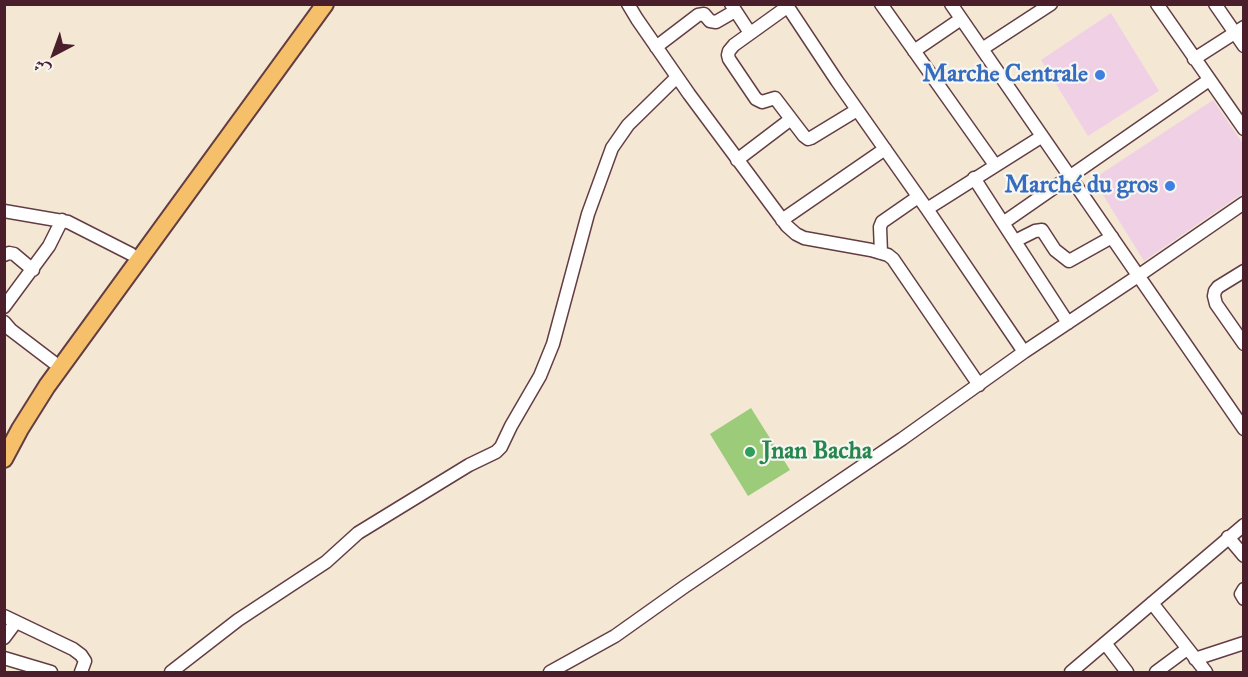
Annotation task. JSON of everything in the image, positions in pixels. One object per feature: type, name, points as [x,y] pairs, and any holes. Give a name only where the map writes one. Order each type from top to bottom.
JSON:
[{"type":"highway","points":[[4,438],[29,396],[312,4]]},
{"type":"highway","points":[[4,459],[24,421],[47,386],[324,4]]},
{"type":"street","points":[[628,4],[677,77],[782,220],[796,234],[804,238],[888,255],[898,266],[979,385]]},
{"type":"street","points":[[881,4],[995,165]]},
{"type":"street","points":[[951,4],[1244,429]]},
{"type":"street","points":[[982,49],[1051,4]]},
{"type":"street","points":[[1157,4],[1244,129]]},
{"type":"street","points":[[1215,4],[1239,30],[1244,46]]},
{"type":"street","points":[[857,110],[811,138],[804,136],[777,99],[762,102],[756,99],[729,59],[731,48],[786,6],[1024,352]]},
{"type":"street","points":[[656,47],[698,15],[704,14],[711,21],[716,22],[733,8],[750,33]]},
{"type":"street","points":[[914,51],[961,19]]},
{"type":"street","points":[[1194,59],[1239,30]]},
{"type":"street","points":[[180,670],[237,620],[326,562],[358,533],[501,447],[540,376],[553,344],[588,214],[612,148],[628,125],[677,77]]},
{"type":"street","points":[[1003,223],[1209,80]]},
{"type":"street","points":[[737,160],[791,119]]},
{"type":"street","points":[[927,209],[1041,136]]},
{"type":"street","points":[[782,220],[885,149]]},
{"type":"street","points":[[974,178],[1068,323]]},
{"type":"street","points":[[881,253],[880,227],[882,222],[918,197]]},
{"type":"street","points":[[550,672],[615,636],[895,444],[1024,352],[1242,207]]},
{"type":"street","points":[[4,211],[68,222],[131,254]]},
{"type":"street","points":[[4,307],[33,270],[62,220]]},
{"type":"street","points":[[1015,241],[1042,230],[1055,250],[1069,261],[1112,237]]},
{"type":"street","points":[[4,255],[14,254],[33,270]]},
{"type":"street","points":[[1244,271],[1218,287],[1214,296],[1216,304],[1244,344]]},
{"type":"street","points":[[4,322],[53,363]]},
{"type":"street","points":[[1071,672],[1086,668],[1105,644],[1244,525]]},
{"type":"street","points":[[1228,537],[1244,556]]},
{"type":"street","points":[[1244,589],[1241,594],[1244,599]]},
{"type":"street","points":[[1152,603],[1206,672]]},
{"type":"street","points":[[4,638],[10,619],[29,627],[81,655],[85,661],[81,672]]},
{"type":"street","points":[[1156,672],[1191,654],[1244,643]]},
{"type":"street","points":[[1105,644],[1127,672]]},
{"type":"street","points":[[4,658],[51,672]]},
{"type":"shaded area","name":"Marche Centrale","points":[[1111,13],[1159,91],[1088,136],[1041,60]]},
{"type":"shaded area","name":"Marché du gros","points":[[1213,100],[1243,144],[1243,193],[1144,261],[1093,179]]},
{"type":"green space","name":"Jnan Bacha","points":[[751,408],[790,470],[748,496],[710,434]]},
{"type":"place","name":"Marche Centrale","points":[[1100,75]]},
{"type":"place","name":"Marché du gros","points":[[1170,186]]},
{"type":"place","name":"Jnan Bacha","points":[[750,452]]}]
